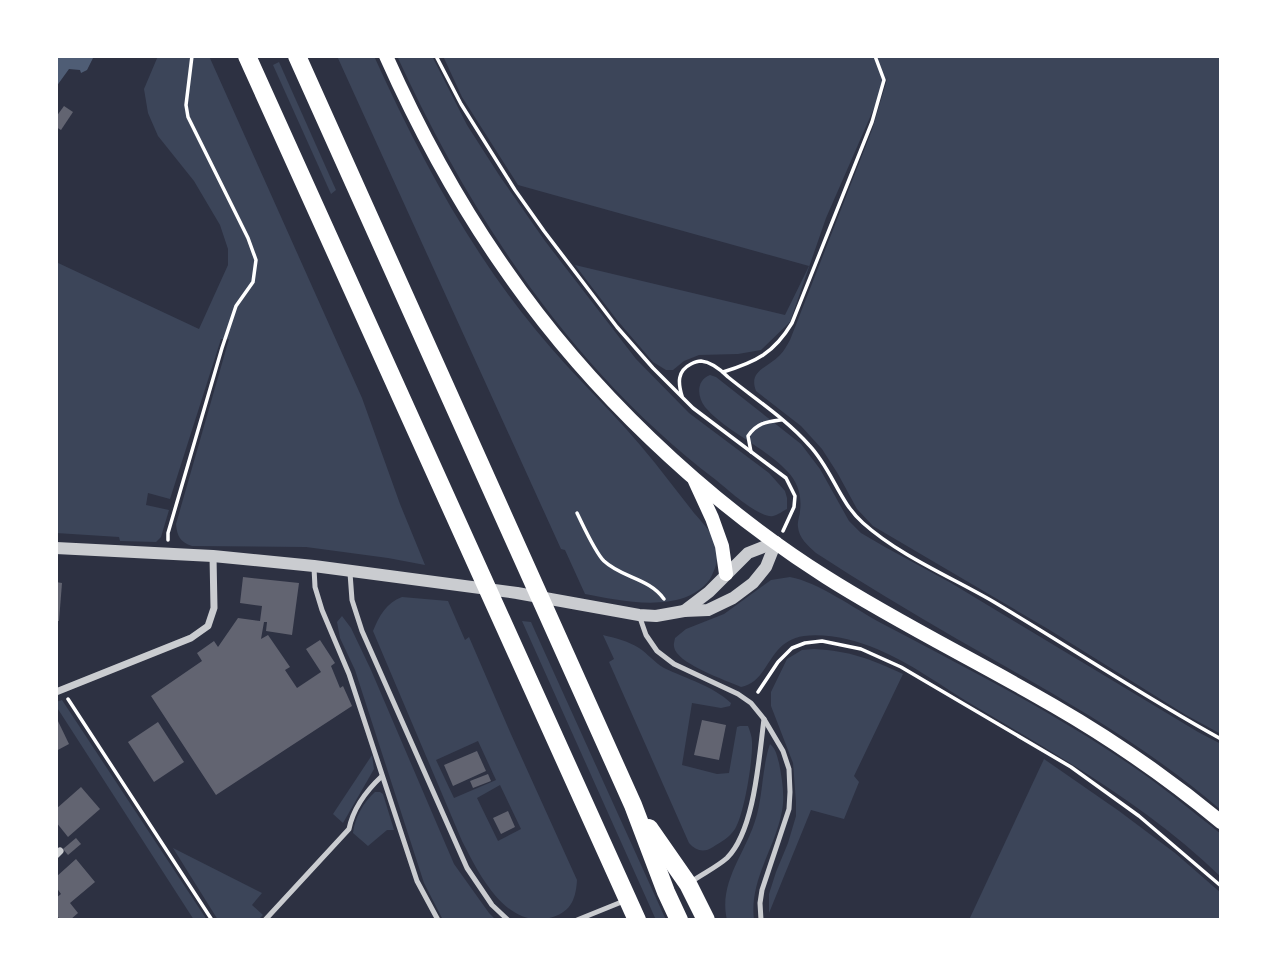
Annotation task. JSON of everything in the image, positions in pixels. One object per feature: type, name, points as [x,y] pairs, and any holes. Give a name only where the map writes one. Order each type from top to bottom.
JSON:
[{"type":"highway","points":[[297,56],[633,806],[679,920]]},
{"type":"highway","points":[[250,63],[637,920]]},
{"type":"highway","points":[[633,806],[688,884],[706,920]]},
{"type":"main road","points":[[386,56],[439,165],[505,270],[552,332],[606,394],[651,439],[750,523],[824,576],[1054,706],[1163,777],[1221,822]]},
{"type":"main road","points":[[693,476],[722,546],[726,574]]},
{"type":"street","points":[[56,548],[213,556],[314,566],[517,593],[656,616],[708,610],[733,598],[753,583],[766,567],[776,542]]},
{"type":"street","points":[[684,611],[709,592],[748,553],[776,542]]},
{"type":"street","points":[[59,691],[191,638],[208,626],[214,608],[213,556]]},
{"type":"lane","points":[[314,566],[315,587],[322,610],[349,674],[417,881],[438,920]]},
{"type":"lane","points":[[350,571],[352,600],[362,631],[461,856],[492,905],[508,920]]},
{"type":"lane","points":[[639,615],[646,635],[657,650],[674,664],[738,694],[751,703],[783,751],[789,769],[789,809],[762,890],[761,920]]},
{"type":"lane","points":[[688,884],[727,858],[741,834],[748,818],[757,777],[764,719]]},
{"type":"lane","points":[[265,920],[349,829],[352,816],[372,785],[382,776]]},
{"type":"lane","points":[[578,920],[627,900]]},
{"type":"path","points":[[166,553],[169,533],[222,348],[236,306],[253,282],[256,261],[248,239],[188,117],[186,105],[192,56]]},
{"type":"path","points":[[436,56],[489,150],[544,231],[617,327],[693,408],[786,478],[795,496],[794,507],[776,542]]},
{"type":"path","points":[[723,372],[750,364],[766,353],[783,338],[792,323],[872,122],[884,80],[875,56]]},
{"type":"path","points":[[682,396],[679,379],[687,366],[700,361],[714,366],[809,444],[823,461],[849,508],[861,522],[885,541],[993,602],[1221,739]]},
{"type":"path","points":[[751,452],[748,436],[753,429],[763,422],[783,420]]},
{"type":"path","points":[[577,513],[601,559],[622,573],[656,589],[663,597],[670,615]]},
{"type":"path","points":[[751,703],[778,662],[792,648],[822,641],[861,649],[901,667],[1071,767],[1139,816],[1221,886]]},
{"type":"path","points":[[59,691],[212,920]]},
{"type":"shaded area","points":[[56,56],[94,56],[87,70],[81,73],[80,70],[69,69],[56,87]]},
{"type":"shaded area","points":[[158,56],[209,56],[362,398],[425,565],[306,547],[192,546],[182,540],[176,524],[229,339],[221,339],[170,499],[148,493],[146,505],[169,510],[161,537],[156,542],[120,541],[119,537],[56,533],[56,262],[199,329],[228,265],[228,249],[220,225],[194,181],[158,136],[148,113],[144,89]]},
{"type":"shaded area","points":[[337,56],[374,56],[426,163],[487,265],[535,329],[641,446],[709,531],[715,544],[717,560],[710,579],[699,590],[685,598],[651,603],[585,594],[565,550],[561,549]]},
{"type":"shaded area","points":[[397,56],[432,56],[467,125],[499,175],[545,241],[636,359],[689,413],[769,473],[785,491],[787,509],[767,516],[735,496],[664,437],[616,391],[572,341],[493,233],[426,116]]},
{"type":"shaded area","points":[[443,56],[1221,56],[1221,734],[873,526],[857,509],[822,449],[801,426],[756,391],[754,384],[757,374],[780,355],[790,340],[872,130],[888,76],[826,218],[790,322],[761,350],[738,354],[699,355],[684,361],[673,370],[666,370],[653,362],[575,265],[785,315],[809,266],[518,185],[462,97]]},
{"type":"shaded area","points":[[279,62],[336,190],[331,194],[273,65]]},
{"type":"shaded area","points":[[710,375],[801,444],[820,469],[849,521],[861,533],[951,583],[1221,744],[1221,810],[1159,761],[1093,718],[816,553],[800,535],[800,495],[791,475],[768,454],[713,416],[702,403],[700,385],[705,377]]},
{"type":"shaded area","points":[[790,577],[824,590],[1008,691],[1144,774],[1221,834],[1221,877],[1134,805],[914,668],[877,649],[841,638],[804,636],[792,639],[775,653],[758,678],[741,687],[679,656],[675,650],[675,638],[686,629],[724,614],[771,580]]},
{"type":"shaded area","points":[[402,597],[448,601],[465,640],[469,637],[577,880],[572,903],[565,911],[553,917],[537,919],[522,916],[508,908],[486,884],[462,841],[373,631],[384,611]],"holes":[[[478,741],[496,780],[454,798],[436,760]],[[500,785],[521,829],[498,841],[477,798]]]},
{"type":"shaded area","points":[[342,616],[351,628],[371,670],[454,864],[496,920],[443,920],[424,883],[355,670],[340,638],[337,622]]},
{"type":"shaded area","points":[[522,621],[531,622],[666,920],[656,920]]},
{"type":"shaded area","points":[[603,635],[635,646],[664,668],[708,687],[731,703],[730,706],[721,708],[692,703],[682,765],[717,774],[729,773],[737,727],[748,726],[752,750],[742,812],[733,832],[710,849],[700,850],[689,843],[609,662],[614,659]]},
{"type":"shaded area","points":[[814,649],[860,657],[903,674],[854,776],[859,782],[844,819],[811,810],[769,913],[769,894],[796,816],[793,763],[771,706],[771,692],[787,659],[802,650]]},
{"type":"shaded area","points":[[62,700],[207,920],[194,920],[56,706],[56,702]]},
{"type":"shaded area","points":[[770,744],[776,753],[783,793],[779,825],[755,891],[754,920],[727,920],[726,893],[756,818]]},
{"type":"shaded area","points":[[372,755],[374,769],[343,823],[333,814]]},
{"type":"shaded area","points":[[1044,759],[1175,853],[1221,893],[1221,920],[969,920]]},
{"type":"shaded area","points":[[375,792],[383,794],[394,830],[387,830],[368,846],[353,833],[360,811]]},
{"type":"shaded area","points":[[173,848],[262,893],[252,905],[263,915],[258,920],[218,920]]},
{"type":"building","points":[[64,106],[73,112],[61,130],[56,127],[56,117]]},
{"type":"building","points":[[243,577],[299,583],[292,635],[266,631],[267,622],[264,622],[261,639],[268,635],[290,667],[285,670],[297,688],[321,672],[306,649],[320,640],[335,663],[331,666],[340,688],[343,686],[352,706],[216,795],[151,696],[202,661],[197,653],[214,641],[218,647],[238,618],[260,621],[262,606],[240,603]]},
{"type":"building","points":[[56,582],[62,583],[59,621],[56,621]]},
{"type":"building","points":[[56,717],[69,744],[56,751]]},
{"type":"building","points":[[702,720],[726,725],[719,760],[694,755]]},
{"type":"building","points":[[158,722],[184,762],[154,782],[128,742]]},
{"type":"building","points":[[477,751],[486,771],[453,786],[444,765]]},
{"type":"building","points":[[488,774],[491,781],[473,788],[470,781]]},
{"type":"building","points":[[81,787],[100,809],[68,837],[56,822],[56,809]]},
{"type":"building","points":[[508,811],[515,827],[501,834],[493,818]]},
{"type":"building","points":[[76,838],[81,844],[68,855],[63,849]]},
{"type":"building","points":[[76,859],[95,882],[70,903],[78,913],[70,920],[61,920],[56,915],[56,898],[61,894],[56,887],[56,877]]}]
